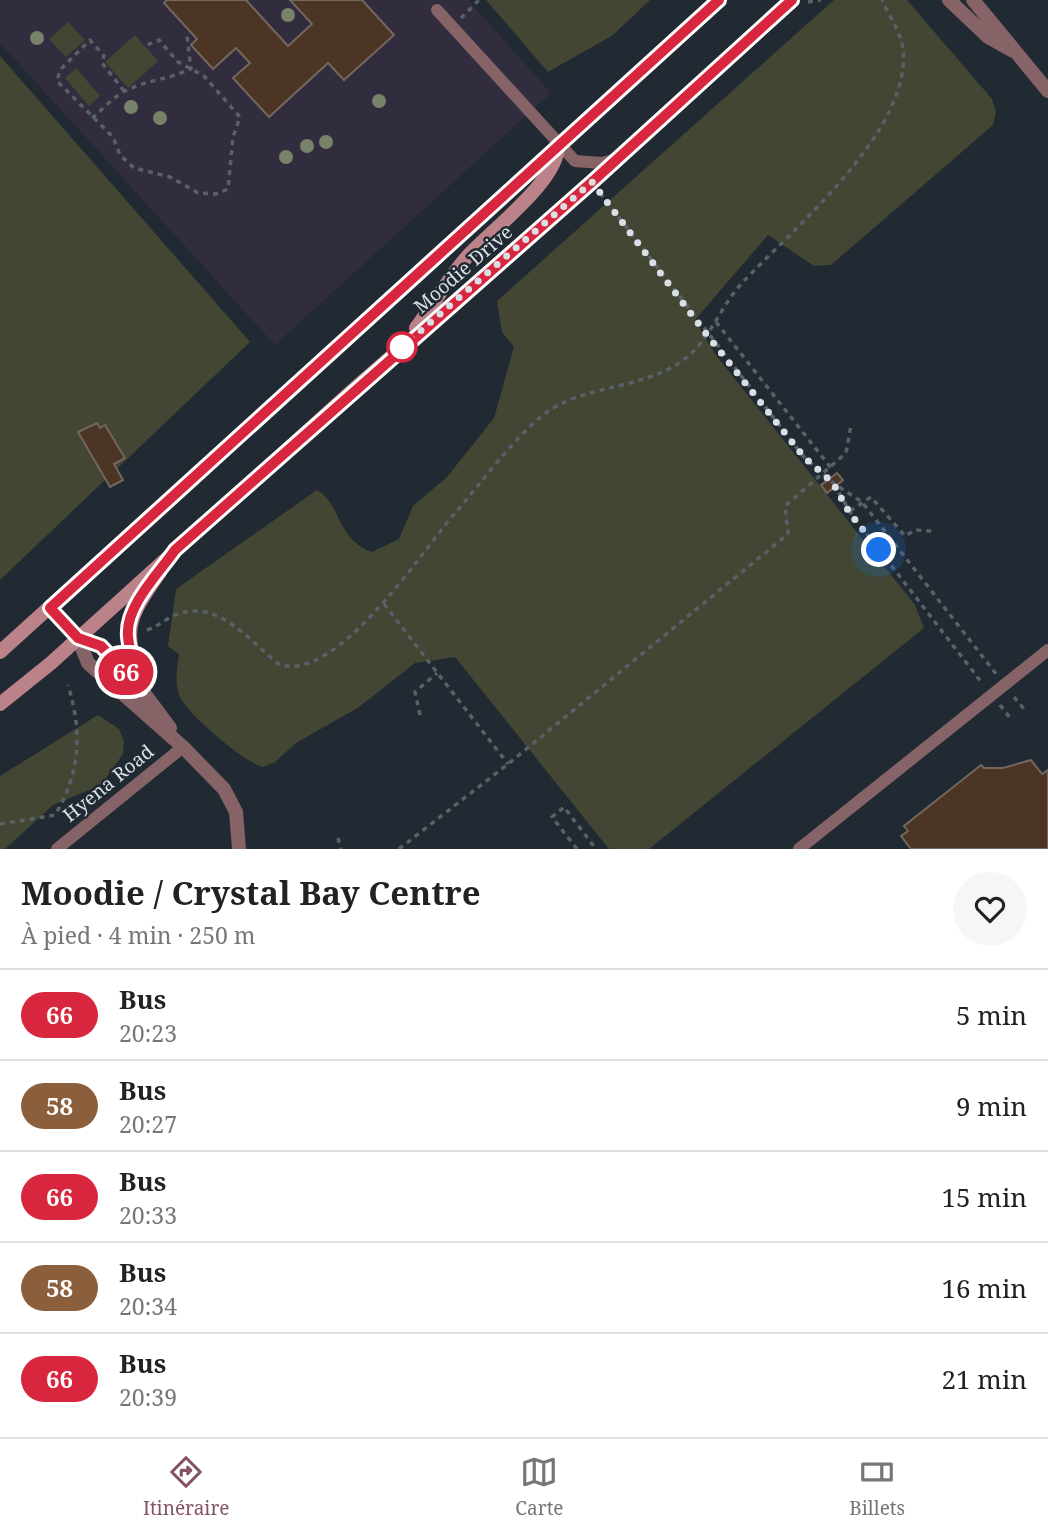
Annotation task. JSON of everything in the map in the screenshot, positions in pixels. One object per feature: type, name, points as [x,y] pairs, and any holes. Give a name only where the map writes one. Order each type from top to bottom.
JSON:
[{"type":"main road","name":"Moodie Drive","points":[[0,652],[719,0]]},
{"type":"main road","name":"Moodie Drive","points":[[0,704],[618,159],[793,0]]},
{"type":"main road","points":[[403,346],[465,260],[539,186],[553,167],[558,155],[558,144]]},
{"type":"main road","points":[[141,689],[127,633],[135,608],[175,550]]},
{"type":"street","points":[[949,0],[988,37],[1013,52]]},
{"type":"street","points":[[974,0],[994,22],[1013,52],[1048,91]]},
{"type":"street","points":[[50,608],[78,638],[88,663],[183,747],[224,789],[236,812],[239,849]]},
{"type":"street","points":[[78,638],[101,646],[141,689],[183,747]]},
{"type":"lane","points":[[437,10],[575,161],[584,163],[618,159]]},
{"type":"lane","points":[[799,849],[1048,650]]},
{"type":"lane","name":"Hyena Road","points":[[57,849],[183,747]]},
{"type":"path","points":[[452,27],[479,0]]},
{"type":"path","points":[[140,632],[185,611],[210,611],[223,618],[280,665],[290,668],[320,659],[384,604],[449,520],[551,409],[592,391],[667,371],[688,357],[707,335],[740,285],[822,203],[879,131],[892,105],[903,50],[898,32],[882,0]]},
{"type":"path","points":[[187,36],[191,69]]},
{"type":"path","points":[[124,91],[102,63],[104,56],[90,40],[60,70],[57,80],[113,137],[120,155],[134,168],[170,177],[198,193],[215,194],[228,189],[233,137],[240,117],[204,76],[178,62],[159,40],[145,46]]},
{"type":"path","points":[[92,118],[124,91],[141,84],[168,80],[191,69]]},
{"type":"path","points":[[592,182],[707,335],[804,457],[833,483],[849,512],[1011,719]]},
{"type":"path","points":[[716,322],[831,468]]},
{"type":"path","points":[[399,849],[508,764],[788,534],[785,506],[846,453],[851,425]]},
{"type":"path","points":[[833,483],[862,502],[1024,709]]},
{"type":"path","points":[[849,512],[871,497],[905,536],[915,530],[932,531]]},
{"type":"path","points":[[384,604],[508,764]]},
{"type":"path","points":[[420,715],[415,692],[437,673]]},
{"type":"path","points":[[0,824],[55,815],[65,800],[79,733],[68,685]]},
{"type":"path","points":[[577,849],[552,817],[564,807],[596,849]]},
{"type":"path","points":[[55,815],[63,826]]},
{"type":"path","points":[[338,838],[341,849]]},
{"type":"shaded area","points":[[0,0],[468,0],[551,93],[275,345],[0,43]]},
{"type":"green space","points":[[486,0],[650,0],[613,35],[548,72]]},
{"type":"green space","points":[[834,0],[907,0],[992,99],[996,112],[993,125],[831,265],[814,266],[768,235],[695,320],[715,354],[915,605],[924,628],[649,849],[609,849],[455,657],[415,663],[359,707],[296,743],[275,762],[263,767],[220,739],[197,719],[183,702],[178,690],[176,678],[179,654],[168,646],[176,589],[317,490],[331,504],[352,539],[361,546],[372,552],[399,539],[413,506],[447,477],[494,418],[514,347],[502,332],[497,301]]},
{"type":"green space","points":[[68,22],[85,40],[66,57],[49,39]]},
{"type":"green space","points":[[135,35],[158,61],[128,88],[105,62]]},
{"type":"green space","points":[[0,56],[250,342],[0,580]]},
{"type":"green space","points":[[76,68],[100,96],[89,106],[65,78]]},
{"type":"green space","points":[[98,715],[119,729],[124,741],[123,754],[101,785],[53,805],[5,849],[0,849],[0,776]]},
{"type":"building","points":[[167,0],[246,0],[288,46],[312,24],[290,0],[362,0],[394,35],[344,80],[328,63],[269,117],[233,78],[250,63],[236,48],[213,69],[191,45],[197,39],[164,3]]},
{"type":"building","points":[[97,423],[100,428],[105,425],[125,458],[114,464],[123,480],[110,487],[78,432]]},
{"type":"building","points":[[837,473],[843,480],[827,493],[821,485]]},
{"type":"building","points":[[1031,760],[1042,774],[1048,770],[1048,849],[911,849],[901,836],[908,831],[904,826],[981,765],[984,768],[1003,768]]},
{"type":"bus line","name":"66","points":[[719,0],[50,608],[78,638],[101,646],[141,689],[127,633],[135,608],[175,550],[592,182],[792,0]]},
{"type":"route","points":[[402,347],[592,182],[707,335],[804,457],[833,483],[849,512],[879,550]]}]
